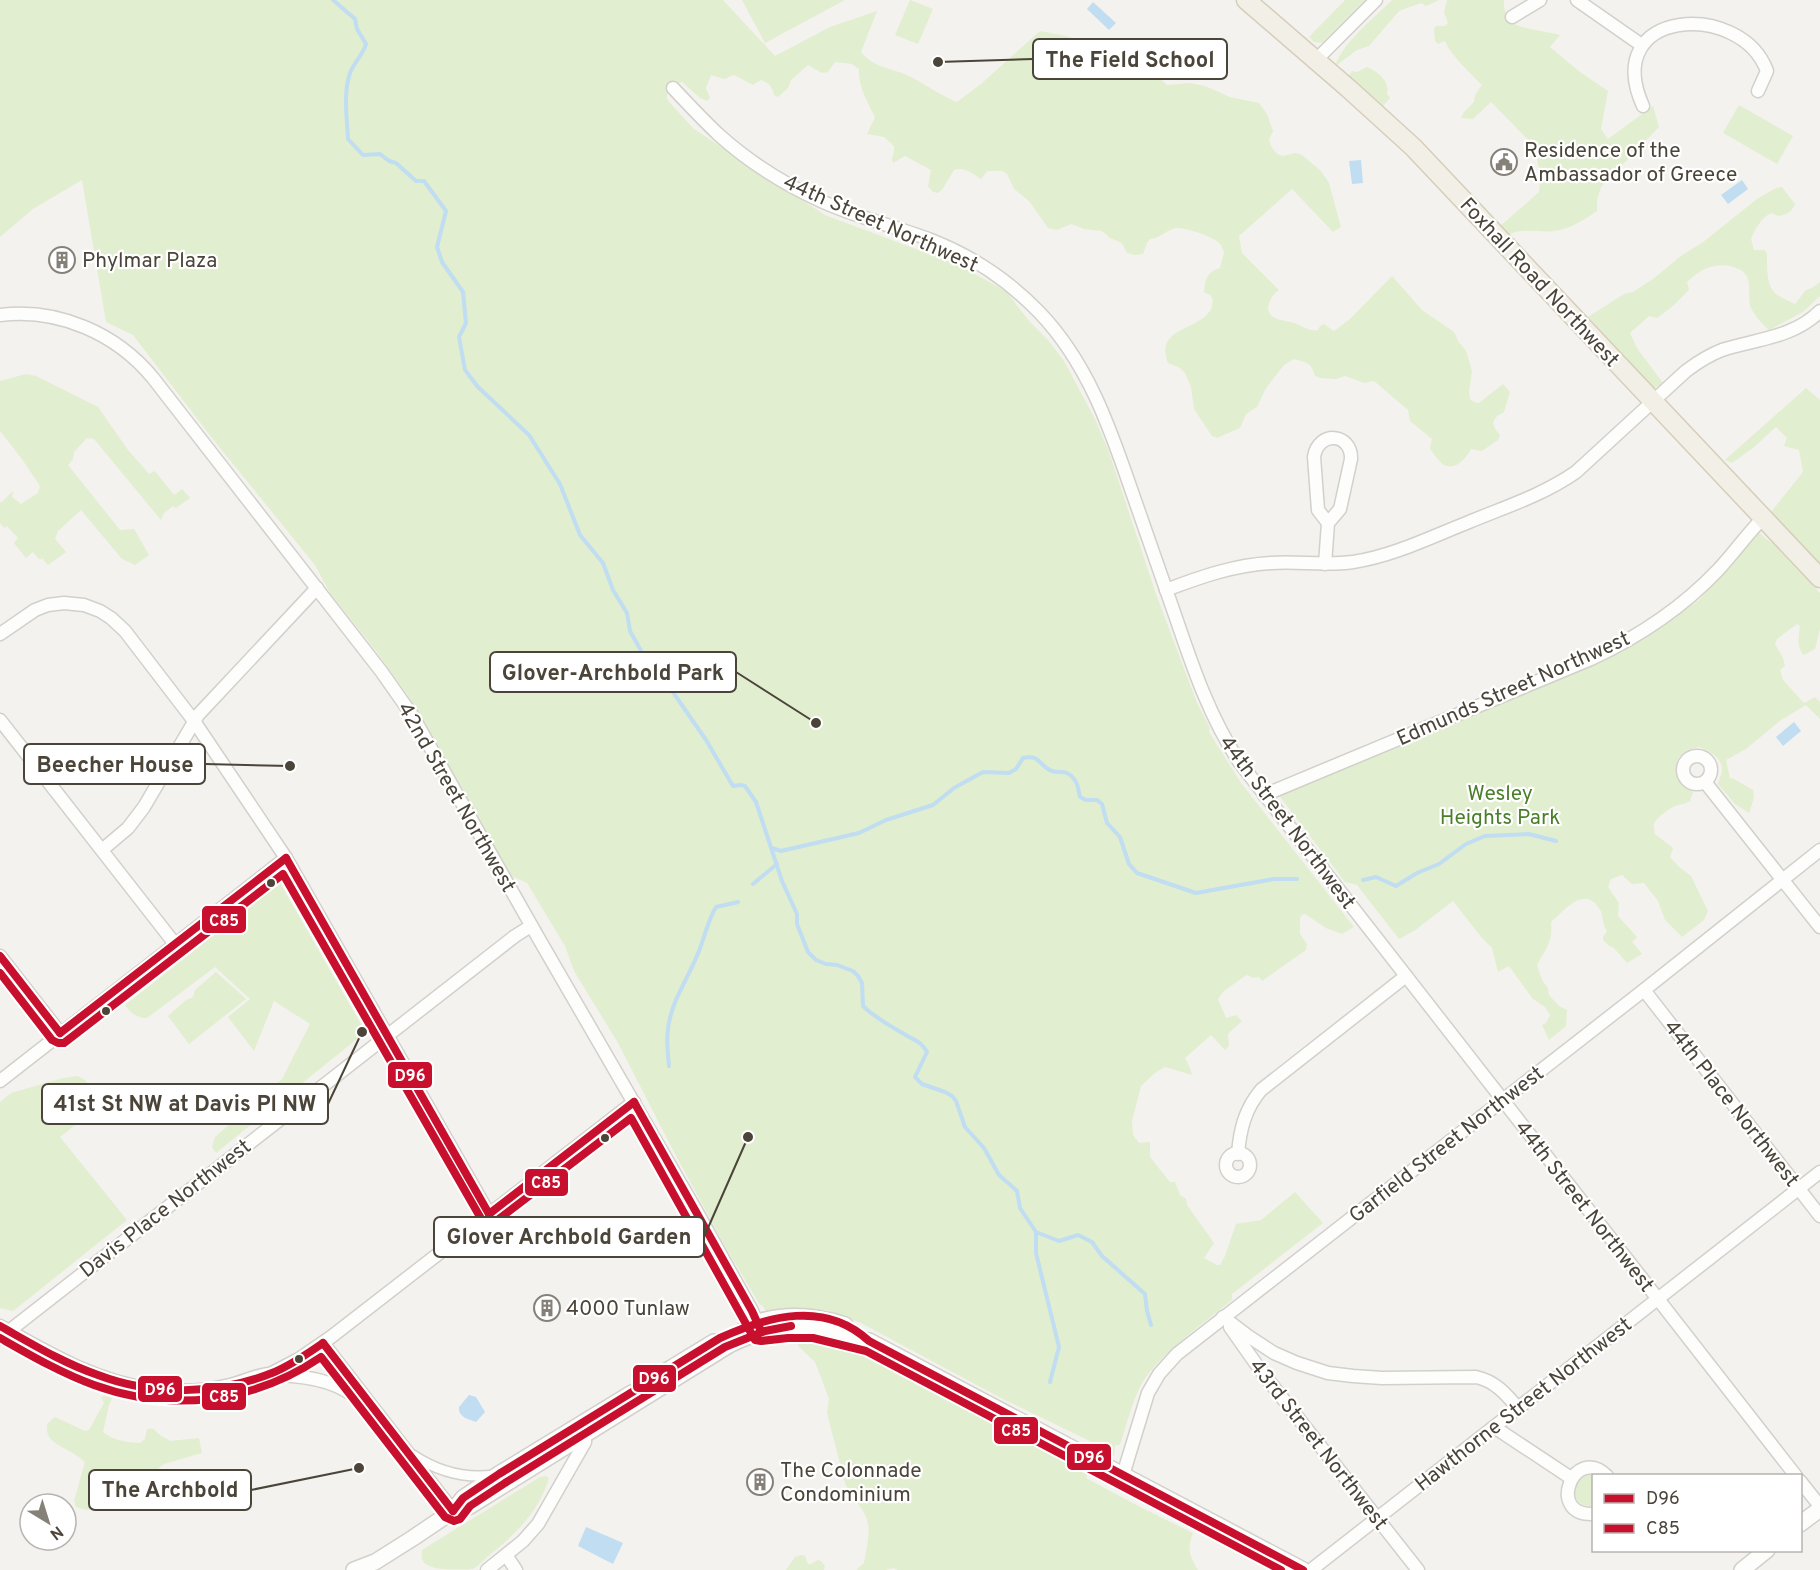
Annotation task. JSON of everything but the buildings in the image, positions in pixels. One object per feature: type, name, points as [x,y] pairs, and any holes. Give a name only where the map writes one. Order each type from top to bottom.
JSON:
[{"type":"main road","name":"Foxhall Road Northwest","points":[[1246,0],[1413,147],[1820,578]]},
{"type":"street","points":[[1316,60],[1376,0]]},
{"type":"street","points":[[1512,17],[1540,0]]},
{"type":"street","points":[[1577,0],[1640,44]]},
{"type":"street","points":[[1643,106],[1636,90],[1635,60],[1640,44],[1651,28],[1667,16]]},
{"type":"street","points":[[1742,25],[1754,40],[1766,67],[1766,75],[1758,91]]},
{"type":"street","name":"44th Street Northwest","points":[[673,88],[719,135],[747,158],[778,178],[837,208],[957,252],[1002,279],[1039,312],[1073,356],[1090,382],[1098,400],[1121,457],[1195,672],[1210,710],[1232,752],[1794,1474]]},
{"type":"street","points":[[1166,590],[1216,572],[1247,565],[1281,562],[1325,564],[1352,562],[1392,553],[1552,487],[1589,461],[1700,361],[1722,350],[1771,339],[1788,332],[1805,323],[1820,311]]},
{"type":"street","name":"42nd Street Northwest","points":[[0,315],[25,313],[75,323],[110,340],[140,363],[381,671],[408,710],[703,1221],[759,1326]]},
{"type":"street","points":[[1325,564],[1328,523],[1340,510],[1351,459],[1348,446],[1336,438],[1329,438],[1321,442],[1316,448],[1314,457],[1318,510],[1328,523]]},
{"type":"street","name":"Edmunds Street Northwest","points":[[1264,795],[1618,646],[1661,619],[1693,595],[1763,518]]},
{"type":"street","points":[[102,850],[128,828],[144,807],[194,721],[206,706],[317,588]]},
{"type":"street","points":[[0,634],[35,610],[48,605],[64,603],[84,605],[100,611],[125,631],[194,721],[286,858],[489,1214]]},
{"type":"street","points":[[0,720],[175,944]]},
{"type":"street","points":[[1705,782],[1820,927]]},
{"type":"street","name":"Garfield Street Northwest","points":[[1124,1475],[1144,1405],[1153,1383],[1177,1354],[1820,850]]},
{"type":"street","points":[[0,1081],[286,858]]},
{"type":"street","name":"Davis Place Northwest","points":[[3,1332],[507,942],[531,926]]},
{"type":"street","points":[[0,956],[60,1034]]},
{"type":"street","points":[[1238,1154],[1245,1116],[1261,1090],[1406,976]]},
{"type":"street","name":"44th Place Northwest","points":[[1644,990],[1820,1216]]},
{"type":"street","points":[[3,1332],[81,1369],[123,1384],[166,1390],[201,1389],[270,1374],[323,1343],[634,1102]]},
{"type":"street","name":"Hawthorne Street Northwest","points":[[1311,1570],[1820,1172]]},
{"type":"street","points":[[1223,1317],[1274,1353],[1316,1369],[1359,1377],[1476,1377],[1486,1379],[1499,1387],[1518,1408]]},
{"type":"street","name":"43rd Street Northwest","points":[[1223,1317],[1261,1371],[1418,1570]]},
{"type":"street","points":[[453,1511],[463,1498],[499,1474],[582,1430],[759,1326],[806,1326],[869,1341],[1303,1570]]},
{"type":"street","points":[[323,1343],[453,1511]]},
{"type":"street","points":[[270,1374],[312,1377],[327,1381],[346,1389],[375,1411]]},
{"type":"street","points":[[1494,1427],[1571,1478]]},
{"type":"street","points":[[354,1570],[389,1553],[453,1511],[470,1506],[582,1430]]},
{"type":"street","points":[[487,1570],[523,1541],[538,1524],[585,1442],[582,1430]]},
{"type":"street","points":[[405,1450],[421,1461],[447,1472],[478,1476],[499,1474]]},
{"type":"street","points":[[1592,1514],[1580,1512],[1574,1508],[1567,1494],[1568,1486],[1571,1478],[1582,1469],[1597,1469],[1604,1474]]},
{"type":"street","points":[[1802,1484],[1820,1508],[1802,1522]]},
{"type":"street","points":[[1742,1570],[1766,1552]]},
{"type":"street","points":[[506,1555],[516,1570]]},
{"type":"green space","points":[[0,0],[723,0],[775,56],[830,27],[877,11],[861,52],[876,64],[907,75],[957,102],[981,84],[1040,31],[1066,36],[1111,52],[1134,68],[1158,76],[1167,85],[1190,83],[1205,86],[1230,97],[1259,103],[1267,114],[1273,131],[1269,140],[1277,154],[1302,155],[1321,171],[1329,183],[1341,227],[1333,232],[1292,189],[1239,236],[1242,253],[1279,290],[1269,304],[1271,315],[1309,329],[1318,330],[1324,324],[1334,331],[1350,319],[1392,276],[1422,310],[1454,332],[1466,351],[1472,371],[1470,399],[1479,403],[1503,384],[1510,392],[1504,412],[1493,422],[1500,435],[1498,440],[1482,451],[1471,449],[1457,465],[1448,466],[1440,462],[1431,450],[1432,439],[1410,421],[1408,410],[1374,381],[1364,383],[1345,376],[1336,379],[1320,378],[1315,376],[1308,364],[1294,359],[1284,365],[1266,388],[1257,407],[1246,414],[1240,428],[1217,438],[1212,436],[1194,409],[1191,387],[1185,373],[1168,363],[1165,351],[1167,342],[1172,336],[1197,322],[1211,309],[1213,300],[1204,292],[1207,277],[1220,268],[1224,253],[1217,241],[1200,233],[1176,228],[1150,239],[1143,254],[1135,255],[1127,253],[1122,243],[1110,238],[1102,231],[1084,229],[1071,224],[1057,230],[1048,228],[1029,201],[1014,189],[1007,174],[1002,171],[987,171],[981,179],[965,170],[954,170],[942,190],[938,193],[933,192],[928,186],[931,170],[905,156],[893,163],[894,146],[884,137],[867,134],[875,117],[862,88],[859,69],[852,64],[835,62],[828,72],[822,73],[808,65],[791,80],[788,88],[778,97],[774,95],[770,85],[764,81],[761,80],[753,85],[734,75],[724,79],[711,75],[706,88],[710,98],[707,101],[700,98],[682,82],[667,94],[667,99],[694,129],[825,215],[956,264],[1006,291],[1029,321],[1048,340],[1064,361],[1095,419],[1109,452],[1156,594],[1197,703],[1210,728],[1209,732],[1241,783],[1354,927],[1342,934],[1326,928],[1303,914],[1300,918],[1300,934],[1307,944],[1306,950],[1262,981],[1259,977],[1245,976],[1224,991],[1218,999],[1226,1018],[1236,1015],[1242,1021],[1228,1034],[1229,1046],[1225,1050],[1211,1035],[1185,1058],[1192,1075],[1165,1067],[1141,1086],[1132,1121],[1133,1135],[1139,1143],[1150,1142],[1150,1157],[1170,1182],[1175,1182],[1180,1195],[1186,1199],[1187,1205],[1214,1243],[1204,1258],[1220,1265],[1236,1224],[1261,1220],[1295,1192],[1323,1223],[1232,1294],[1232,1300],[1182,1340],[1148,1374],[1132,1406],[1121,1442],[1115,1445],[1114,1456],[1096,1444],[1001,1398],[861,1323],[826,1310],[766,1311],[760,1305],[675,1154],[618,1043],[574,971],[565,946],[527,883],[505,873],[463,789],[441,757],[430,732],[407,694],[330,593],[315,565],[212,438],[133,335],[106,322],[82,180],[33,209],[0,237]]},
{"type":"green space","points":[[742,0],[845,0],[765,43]]},
{"type":"green space","points":[[910,0],[933,9],[918,44],[895,35]]},
{"type":"green space","points":[[1345,0],[1365,0],[1322,43],[1314,42],[1309,37]]},
{"type":"green space","points":[[1392,0],[1439,0],[1426,6],[1421,3],[1399,11],[1369,46],[1357,50],[1337,65],[1346,46]]},
{"type":"green space","points":[[1447,0],[1504,0],[1508,21],[1527,28],[1560,35],[1550,47],[1608,91],[1601,129],[1608,139],[1653,106],[1659,127],[1601,187],[1597,200],[1597,211],[1582,221],[1560,230],[1525,231],[1508,235],[1499,227],[1539,192],[1541,175],[1533,145],[1491,102],[1473,119],[1461,118],[1474,102],[1475,95],[1482,85],[1456,58],[1444,41],[1438,44],[1435,41],[1436,26],[1445,26],[1448,23],[1444,12]]},
{"type":"green space","points":[[1367,67],[1379,74],[1387,85],[1387,94],[1390,98],[1382,107],[1348,77],[1352,71],[1357,72]]},
{"type":"green space","points":[[1739,105],[1793,136],[1777,164],[1723,133]]},
{"type":"green space","points":[[1782,187],[1795,204],[1787,213],[1779,216],[1771,213],[1761,221],[1751,239],[1754,250],[1764,250],[1767,253],[1771,288],[1778,296],[1795,304],[1806,290],[1820,282],[1820,296],[1803,312],[1769,330],[1751,308],[1749,283],[1743,271],[1724,265],[1702,271],[1687,282],[1689,290],[1673,306],[1657,318],[1649,316],[1630,333],[1637,348],[1663,383],[1653,389],[1588,317],[1653,279],[1757,199]]},
{"type":"green space","points":[[26,374],[36,376],[98,407],[128,450],[149,474],[155,471],[174,495],[182,489],[190,498],[176,508],[173,506],[164,513],[161,520],[94,439],[87,438],[74,452],[73,459],[68,465],[120,530],[134,529],[149,555],[135,565],[122,559],[81,510],[58,531],[55,539],[66,552],[48,565],[33,552],[26,558],[14,543],[18,538],[7,526],[4,528],[0,523],[0,503],[3,500],[13,491],[12,497],[21,504],[38,493],[40,486],[0,431],[0,381]]},
{"type":"green space","points":[[1806,388],[1820,400],[1820,579],[1767,517],[1803,472],[1799,450],[1784,446],[1787,438],[1776,427],[1732,463],[1725,460]]},
{"type":"green space","name":"Wesley Heights Park","points":[[1758,531],[1778,546],[1820,593],[1820,629],[1815,649],[1804,655],[1801,652],[1800,626],[1797,624],[1777,639],[1775,644],[1785,666],[1780,670],[1783,680],[1804,703],[1815,697],[1820,702],[1820,719],[1806,705],[1781,720],[1746,749],[1726,760],[1730,778],[1753,790],[1754,798],[1749,813],[1735,804],[1718,784],[1722,766],[1714,755],[1699,747],[1688,750],[1678,758],[1679,778],[1693,792],[1690,801],[1676,806],[1659,817],[1654,828],[1655,834],[1673,848],[1670,857],[1691,876],[1708,911],[1704,920],[1682,937],[1665,920],[1658,901],[1644,883],[1632,884],[1622,875],[1611,879],[1608,887],[1619,903],[1618,916],[1637,937],[1632,942],[1642,954],[1627,963],[1614,948],[1603,940],[1607,931],[1601,911],[1596,904],[1584,899],[1572,903],[1551,922],[1550,940],[1537,965],[1549,995],[1559,1006],[1567,1010],[1566,1026],[1549,1040],[1542,1025],[1546,1023],[1550,1015],[1545,1007],[1533,999],[1509,966],[1498,972],[1492,948],[1453,901],[1414,931],[1399,939],[1357,885],[1345,882],[1278,794],[1563,678],[1634,644],[1698,601],[1732,566]]},
{"type":"green space","points":[[280,883],[365,1031],[216,1153],[212,1147],[215,1137],[282,1079],[310,1024],[274,1001],[254,1051],[228,1017],[250,999],[215,967],[147,1018],[134,1014],[125,1005]]},
{"type":"green space","points":[[216,972],[246,999],[189,1044],[168,1016],[186,1000],[193,997],[195,990]]},
{"type":"green space","points":[[78,1076],[85,1080],[102,1104],[60,1137],[127,1220],[13,1311],[0,1308],[0,1102],[11,1093]]},
{"type":"green space","points":[[808,1329],[856,1343],[1089,1469],[1086,1478],[1193,1533],[1190,1552],[1198,1570],[897,1570],[894,1568],[857,1570],[864,1563],[868,1523],[845,1483],[827,1413],[829,1399],[815,1362],[798,1346],[799,1343],[808,1342]]},
{"type":"green space","points":[[103,1396],[112,1399],[103,1432],[107,1435],[140,1443],[145,1439],[147,1429],[152,1429],[170,1441],[199,1438],[202,1453],[164,1464],[132,1489],[116,1496],[102,1508],[86,1510],[78,1508],[77,1492],[85,1462],[50,1439],[47,1424],[55,1417],[85,1431],[89,1430],[104,1403],[101,1398]]},
{"type":"green space","points":[[545,1476],[549,1478],[545,1490],[532,1512],[507,1541],[475,1568],[441,1569],[432,1567],[423,1561],[422,1550]]},
{"type":"green space","points":[[1592,1476],[1592,1506],[1580,1503],[1574,1493],[1578,1482]]},
{"type":"green space","points":[[805,1556],[808,1564],[821,1561],[825,1566],[824,1570],[786,1570],[795,1557]]},
{"type":"water","points":[[1093,2],[1116,23],[1109,30],[1087,9]]},
{"type":"water","points":[[1361,160],[1363,183],[1352,184],[1349,161]]},
{"type":"water","points":[[1742,180],[1748,189],[1728,204],[1721,195]]},
{"type":"water","points":[[1794,722],[1801,731],[1783,746],[1776,737]]},
{"type":"water","points":[[469,1395],[476,1397],[485,1412],[476,1422],[464,1417],[459,1410]]},
{"type":"water","points":[[586,1527],[623,1543],[613,1564],[578,1546]]},
{"type":"waterway","points":[[333,0],[355,19],[357,29],[366,44],[348,81],[346,106],[348,139],[363,155],[380,154],[396,163],[416,181],[424,181],[446,211],[437,247],[442,262],[463,292],[466,323],[459,337],[465,370],[478,387],[529,435],[560,484],[580,535],[603,563],[613,590],[627,613],[630,631],[645,658],[668,685],[706,740],[733,786],[745,786],[756,802],[782,881],[797,914],[797,924],[808,952],[816,960],[853,971],[862,983],[863,1006],[882,1021],[922,1045],[927,1052],[915,1077],[922,1084],[952,1096],[965,1127],[984,1148],[999,1175],[1017,1191],[1020,1208],[1036,1232],[1036,1253],[1059,1347],[1050,1382]]},
{"type":"waterway","points":[[772,848],[781,851],[859,833],[886,820],[933,805],[954,788],[983,772],[1009,773],[1016,769],[1023,758],[1029,757],[1036,759],[1052,771],[1068,774],[1077,784],[1080,797],[1086,800],[1097,800],[1102,804],[1107,823],[1120,837],[1129,864],[1137,873],[1196,893],[1274,879],[1297,879]]},
{"type":"waterway","points":[[1363,880],[1376,877],[1396,886],[1417,873],[1439,864],[1466,844],[1485,836],[1529,834],[1556,841]]},
{"type":"waterway","points":[[753,884],[777,864]]},
{"type":"waterway","points":[[669,1066],[667,1038],[676,999],[699,951],[716,907],[738,902]]},
{"type":"waterway","points":[[1036,1232],[1059,1241],[1078,1235],[1092,1242],[1102,1256],[1145,1294],[1151,1325]]},
{"type":"transit line","name":"D96","points":[[286,858],[489,1214]]},
{"type":"transit line","name":"D96","points":[[60,1033],[286,858]]},
{"type":"transit line","name":"C85","points":[[0,973],[52,1040],[64,1043],[283,874],[483,1222],[489,1224],[495,1222],[631,1118],[755,1340],[813,1338],[866,1351],[1281,1570]]},
{"type":"transit line","name":"D96","points":[[0,956],[60,1033]]},
{"type":"transit line","name":"D96","points":[[634,1102],[752,1311],[761,1331]]},
{"type":"transit line","name":"D96","points":[[489,1214],[634,1102]]},
{"type":"transit line","name":"D96","points":[[453,1511],[463,1498],[499,1474],[720,1338],[757,1323],[777,1318],[815,1316],[834,1320],[852,1328],[869,1341],[1303,1570]]},
{"type":"transit line","name":"D96","points":[[0,1326],[72,1365],[119,1382],[163,1389],[207,1389],[251,1380],[285,1367],[323,1343]]},
{"type":"transit line","name":"C85","points":[[0,1338],[94,1385],[123,1394],[182,1401],[211,1399],[268,1385],[295,1373],[321,1357],[445,1517],[454,1521],[460,1519],[470,1506],[505,1483],[725,1347],[765,1331],[791,1326]]},
{"type":"transit line","name":"D96","points":[[323,1343],[453,1511]]},
{"type":"place","name":"The Field School","points":[[938,62]]},
{"type":"place","name":"Residence of the Ambassador of Greece","points":[[1504,162]]},
{"type":"place","name":"Phylmar Plaza","points":[[62,260]]},
{"type":"place","name":"Glover-Archbold Park","points":[[816,723]]},
{"type":"place","name":"Beecher House","points":[[290,766]]},
{"type":"place","name":"41st St NW at Davis Pl NW","points":[[362,1032]]},
{"type":"place","name":"Glover Archbold Garden","points":[[748,1137]]},
{"type":"place","name":"4000 Tunlaw","points":[[547,1308]]},
{"type":"place","name":"The Archbold","points":[[359,1468]]},
{"type":"place","name":"The Colonnade Condominium","points":[[760,1482]]}]
